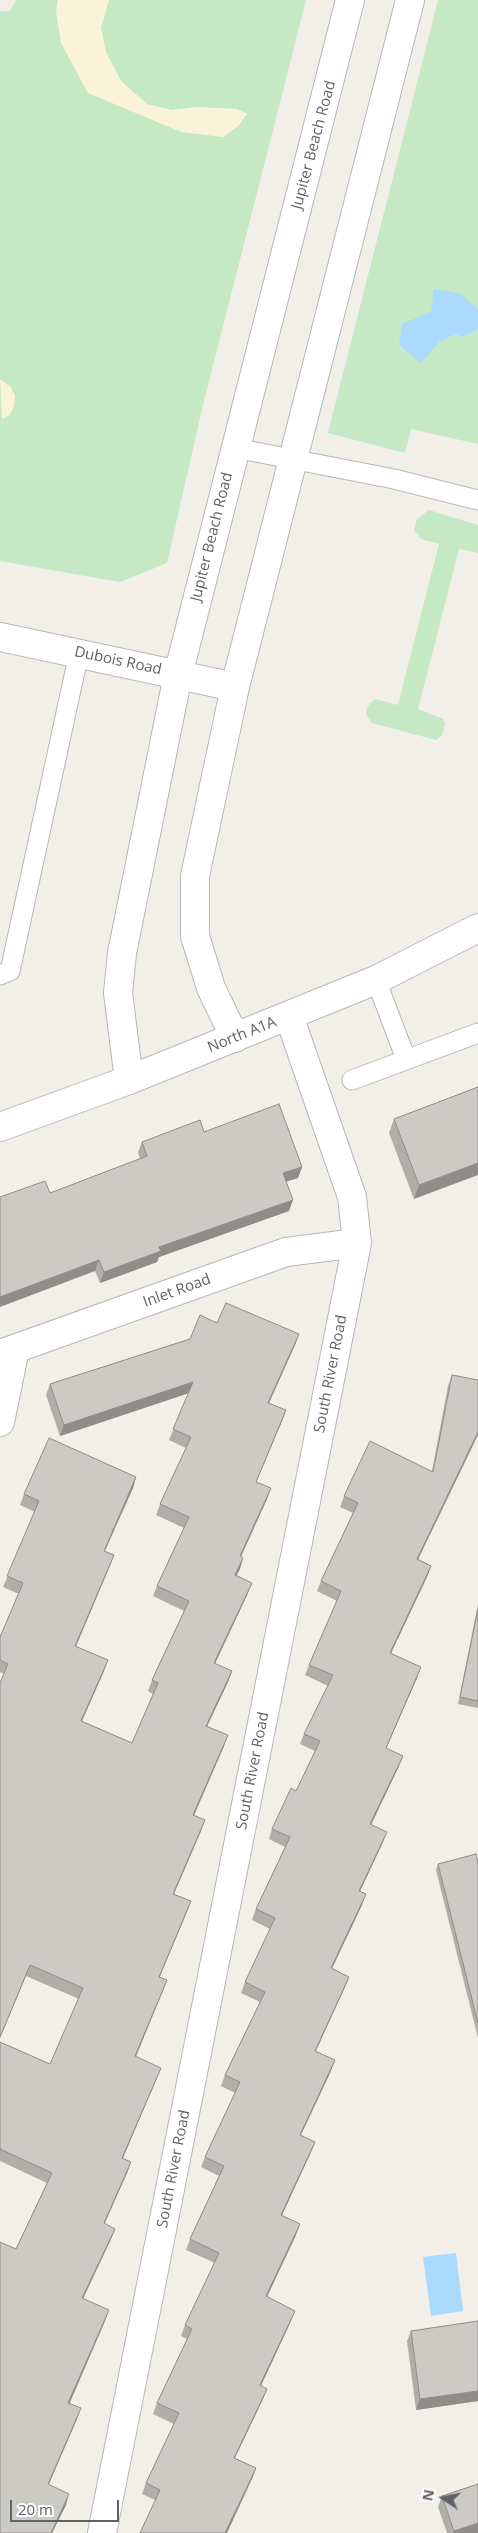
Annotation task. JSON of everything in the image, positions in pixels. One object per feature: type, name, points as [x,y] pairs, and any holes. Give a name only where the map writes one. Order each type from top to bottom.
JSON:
[{"type":"street","name":"Jupiter Beach Road","points":[[129,1080],[118,993],[122,953],[178,675],[350,0]]},
{"type":"street","points":[[235,1038],[211,988],[195,936],[195,876],[235,688],[410,0]]},
{"type":"street","name":"Dubois Road","points":[[0,637],[235,688]]},
{"type":"street","name":"North A1A","points":[[0,1127],[129,1080],[376,980],[478,928]]},
{"type":"street","name":"South River Road","points":[[102,2533],[358,1243],[352,1197],[289,1016]]},
{"type":"street","name":"Inlet Road","points":[[7,1352],[286,1252],[358,1243]]},
{"type":"street","points":[[0,1422],[7,1352]]},
{"type":"lane","points":[[235,448],[394,479],[478,500]]},
{"type":"lane","points":[[0,975],[10,971],[79,653]]},
{"type":"lane","points":[[376,980],[406,1059]]},
{"type":"lane","points":[[352,1080],[478,1033]]},
{"type":"green space","points":[[17,0],[306,0],[202,409],[167,563],[120,582],[0,561],[0,11],[9,11]]},
{"type":"green space","points":[[438,0],[478,0],[478,444],[411,429],[405,453],[328,433]]},
{"type":"green space","points":[[429,510],[478,525],[478,553],[459,549],[418,709],[443,719],[445,723],[442,735],[436,740],[372,723],[366,714],[368,706],[375,699],[398,705],[439,544],[421,539],[414,530],[417,519]]},
{"type":"sand","points":[[58,0],[109,0],[101,28],[106,52],[121,81],[147,104],[172,110],[197,107],[237,109],[247,114],[238,126],[223,137],[181,132],[88,93],[61,43],[56,11]]},
{"type":"sand","points":[[0,379],[11,387],[15,396],[14,406],[10,415],[2,419]]},
{"type":"water","points":[[434,289],[460,294],[478,309],[478,329],[462,337],[456,334],[440,341],[421,363],[399,345],[402,324],[431,312]]},
{"type":"water","points":[[456,2253],[463,2311],[431,2316],[423,2257]]},
{"type":"building","points":[[478,1087],[478,1163],[419,1185],[394,1119]]},
{"type":"building","points":[[279,1104],[302,1167],[283,1173],[293,1200],[159,1247],[161,1251],[104,1272],[99,1260],[0,1297],[0,1197],[45,1181],[50,1193],[147,1156],[142,1142],[200,1120],[204,1132]]},
{"type":"building","points":[[226,1303],[299,1334],[268,1403],[286,1410],[256,1482],[271,1488],[240,1556],[243,1558],[235,1575],[252,1583],[214,1663],[232,1671],[206,1726],[228,1735],[193,1815],[205,1820],[173,1894],[191,1901],[159,1977],[167,1980],[135,2056],[161,2068],[122,2158],[131,2162],[104,2223],[115,2229],[82,2298],[109,2310],[68,2403],[81,2408],[48,2484],[69,2494],[51,2533],[0,2533],[0,2242],[16,2249],[52,2173],[0,2149],[0,2042],[50,2064],[83,1988],[30,1965],[0,2037],[0,1683],[8,1664],[0,1660],[0,1637],[23,1583],[7,1576],[39,1501],[24,1494],[49,1438],[136,1477],[104,1551],[114,1555],[75,1646],[108,1660],[81,1721],[132,1743],[158,1683],[152,1680],[189,1601],[157,1586],[189,1517],[160,1504],[191,1437],[173,1429],[193,1382],[64,1425],[50,1384],[190,1339],[200,1315],[217,1323]]},
{"type":"building","points":[[452,1375],[478,1380],[478,1432],[417,1559],[431,1566],[390,1653],[421,1667],[386,1748],[403,1756],[370,1824],[387,1832],[359,1891],[366,1894],[331,1968],[349,1977],[315,2051],[335,2060],[300,2135],[315,2142],[281,2215],[300,2224],[266,2296],[295,2311],[260,2385],[267,2389],[234,2458],[256,2468],[225,2533],[140,2533],[160,2490],[146,2483],[179,2413],[157,2403],[192,2329],[185,2325],[219,2253],[190,2239],[224,2166],[205,2157],[240,2082],[225,2075],[265,1992],[245,1982],[275,1918],[256,1909],[290,1837],[272,1829],[291,1788],[296,1791],[320,1741],[304,1734],[333,1675],[309,1665],[341,1591],[321,1581],[358,1503],[344,1496],[370,1441],[433,1472]]},
{"type":"building","points":[[478,1609],[478,1701],[460,1697]]},
{"type":"building","points":[[476,1854],[478,1862],[478,2023],[438,1864]]},
{"type":"building","points":[[478,2321],[478,2391],[420,2399],[411,2331]]},
{"type":"building","points":[[478,2484],[478,2523],[454,2531],[442,2496]]}]
